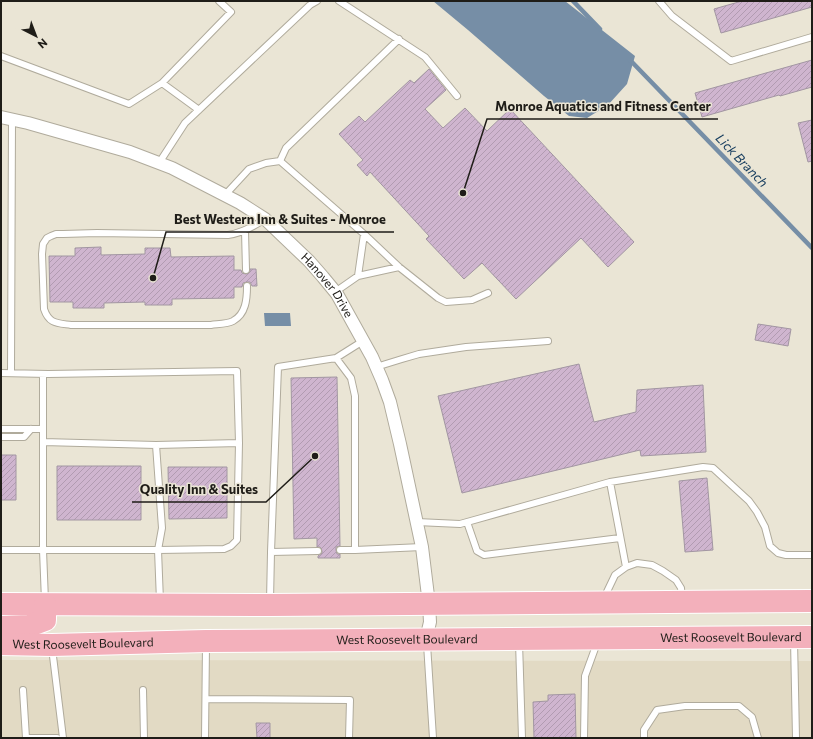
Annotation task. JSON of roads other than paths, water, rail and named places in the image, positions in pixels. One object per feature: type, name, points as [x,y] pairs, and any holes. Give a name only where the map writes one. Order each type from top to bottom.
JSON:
[{"type":"highway","points":[[1,604],[270,605],[812,601]]},
{"type":"highway","points":[[1,627],[29,626],[45,620],[45,605]]},
{"type":"highway","name":"West Roosevelt Boulevard","points":[[1,644],[426,639],[803,637]]},
{"type":"street","name":"Hanover Drive","points":[[6,118],[130,152],[172,168],[240,203],[265,219],[323,276],[335,292],[363,341],[382,380],[390,402],[422,547],[430,622],[426,639]]},
{"type":"lane","points":[[1,56],[129,104],[162,83],[231,12],[219,1]]},
{"type":"lane","points":[[159,163],[184,124],[310,5],[317,1]]},
{"type":"lane","points":[[339,1],[425,57],[457,96]]},
{"type":"lane","points":[[659,1],[672,16],[731,61],[812,37]]},
{"type":"lane","points":[[280,161],[286,148],[399,40]]},
{"type":"lane","points":[[162,83],[199,110]]},
{"type":"lane","points":[[6,118],[11,373]]},
{"type":"lane","points":[[225,195],[248,170],[266,163],[280,161],[364,234],[398,267],[438,298],[446,302],[472,300],[488,293]]},
{"type":"lane","points":[[247,286],[247,300],[241,313],[234,321],[221,324],[72,325],[59,323],[52,321],[47,317],[44,309],[43,244],[51,236],[63,234],[237,234],[265,219]]},
{"type":"lane","points":[[244,231],[246,270]]},
{"type":"lane","points":[[358,276],[364,234]]},
{"type":"lane","points":[[335,292],[358,276],[398,267]]},
{"type":"lane","points":[[270,605],[278,367],[336,358],[363,341]]},
{"type":"lane","points":[[376,367],[419,354],[466,347],[548,342]]},
{"type":"lane","points":[[336,358],[350,378],[355,396],[355,550]]},
{"type":"lane","points":[[1,373],[42,374],[237,371],[239,443],[237,540],[231,546],[224,549],[1,550]]},
{"type":"lane","points":[[42,374],[44,429],[43,550],[45,605]]},
{"type":"lane","points":[[1,429],[44,429]]},
{"type":"lane","points":[[1,437],[24,437],[30,429]]},
{"type":"lane","points":[[43,442],[156,445],[239,443]]},
{"type":"lane","points":[[156,445],[162,528],[158,550],[160,605]]},
{"type":"lane","points":[[417,522],[460,524],[610,482],[703,467],[713,468],[749,501],[765,527],[770,546],[778,553],[786,556],[812,555]]},
{"type":"lane","points":[[610,482],[626,567]]},
{"type":"lane","points":[[467,522],[477,551],[484,555],[620,538]]},
{"type":"lane","points":[[340,550],[422,547]]},
{"type":"lane","points":[[271,552],[318,551]]},
{"type":"lane","points":[[602,603],[615,575],[626,567],[637,563],[652,565],[676,580],[681,588],[683,602]]},
{"type":"lane","points":[[796,738],[803,637]]},
{"type":"lane","points":[[584,738],[585,676],[599,638]]},
{"type":"lane","points":[[426,639],[433,738]]},
{"type":"lane","points":[[519,639],[522,738]]},
{"type":"lane","points":[[205,738],[206,641]]},
{"type":"lane","points":[[52,644],[63,738]]},
{"type":"lane","points":[[23,690],[26,738],[56,738]]},
{"type":"lane","points":[[143,690],[144,738]]},
{"type":"lane","points":[[206,699],[350,700],[349,738]]},
{"type":"lane","points":[[644,738],[644,730],[656,710],[685,706],[739,706],[752,717],[758,738]]},
{"type":"water","points":[[433,1],[565,1],[635,56],[627,84],[608,105],[587,118],[569,116]]},
{"type":"water","points":[[264,313],[290,313],[291,326],[265,326]]},
{"type":"waterway","name":"Lick Branch","points":[[573,1],[600,29]]},
{"type":"waterway","name":"Lick Branch","points":[[630,60],[812,248]]},
{"type":"place","name":"Monroe Aquatics and Fitness Center","points":[[463,193]]},
{"type":"place","name":"Best Western Inn & Suites - Monroe","points":[[153,278]]},
{"type":"place","name":"Quality Inn & Suites","points":[[315,456]]}]
